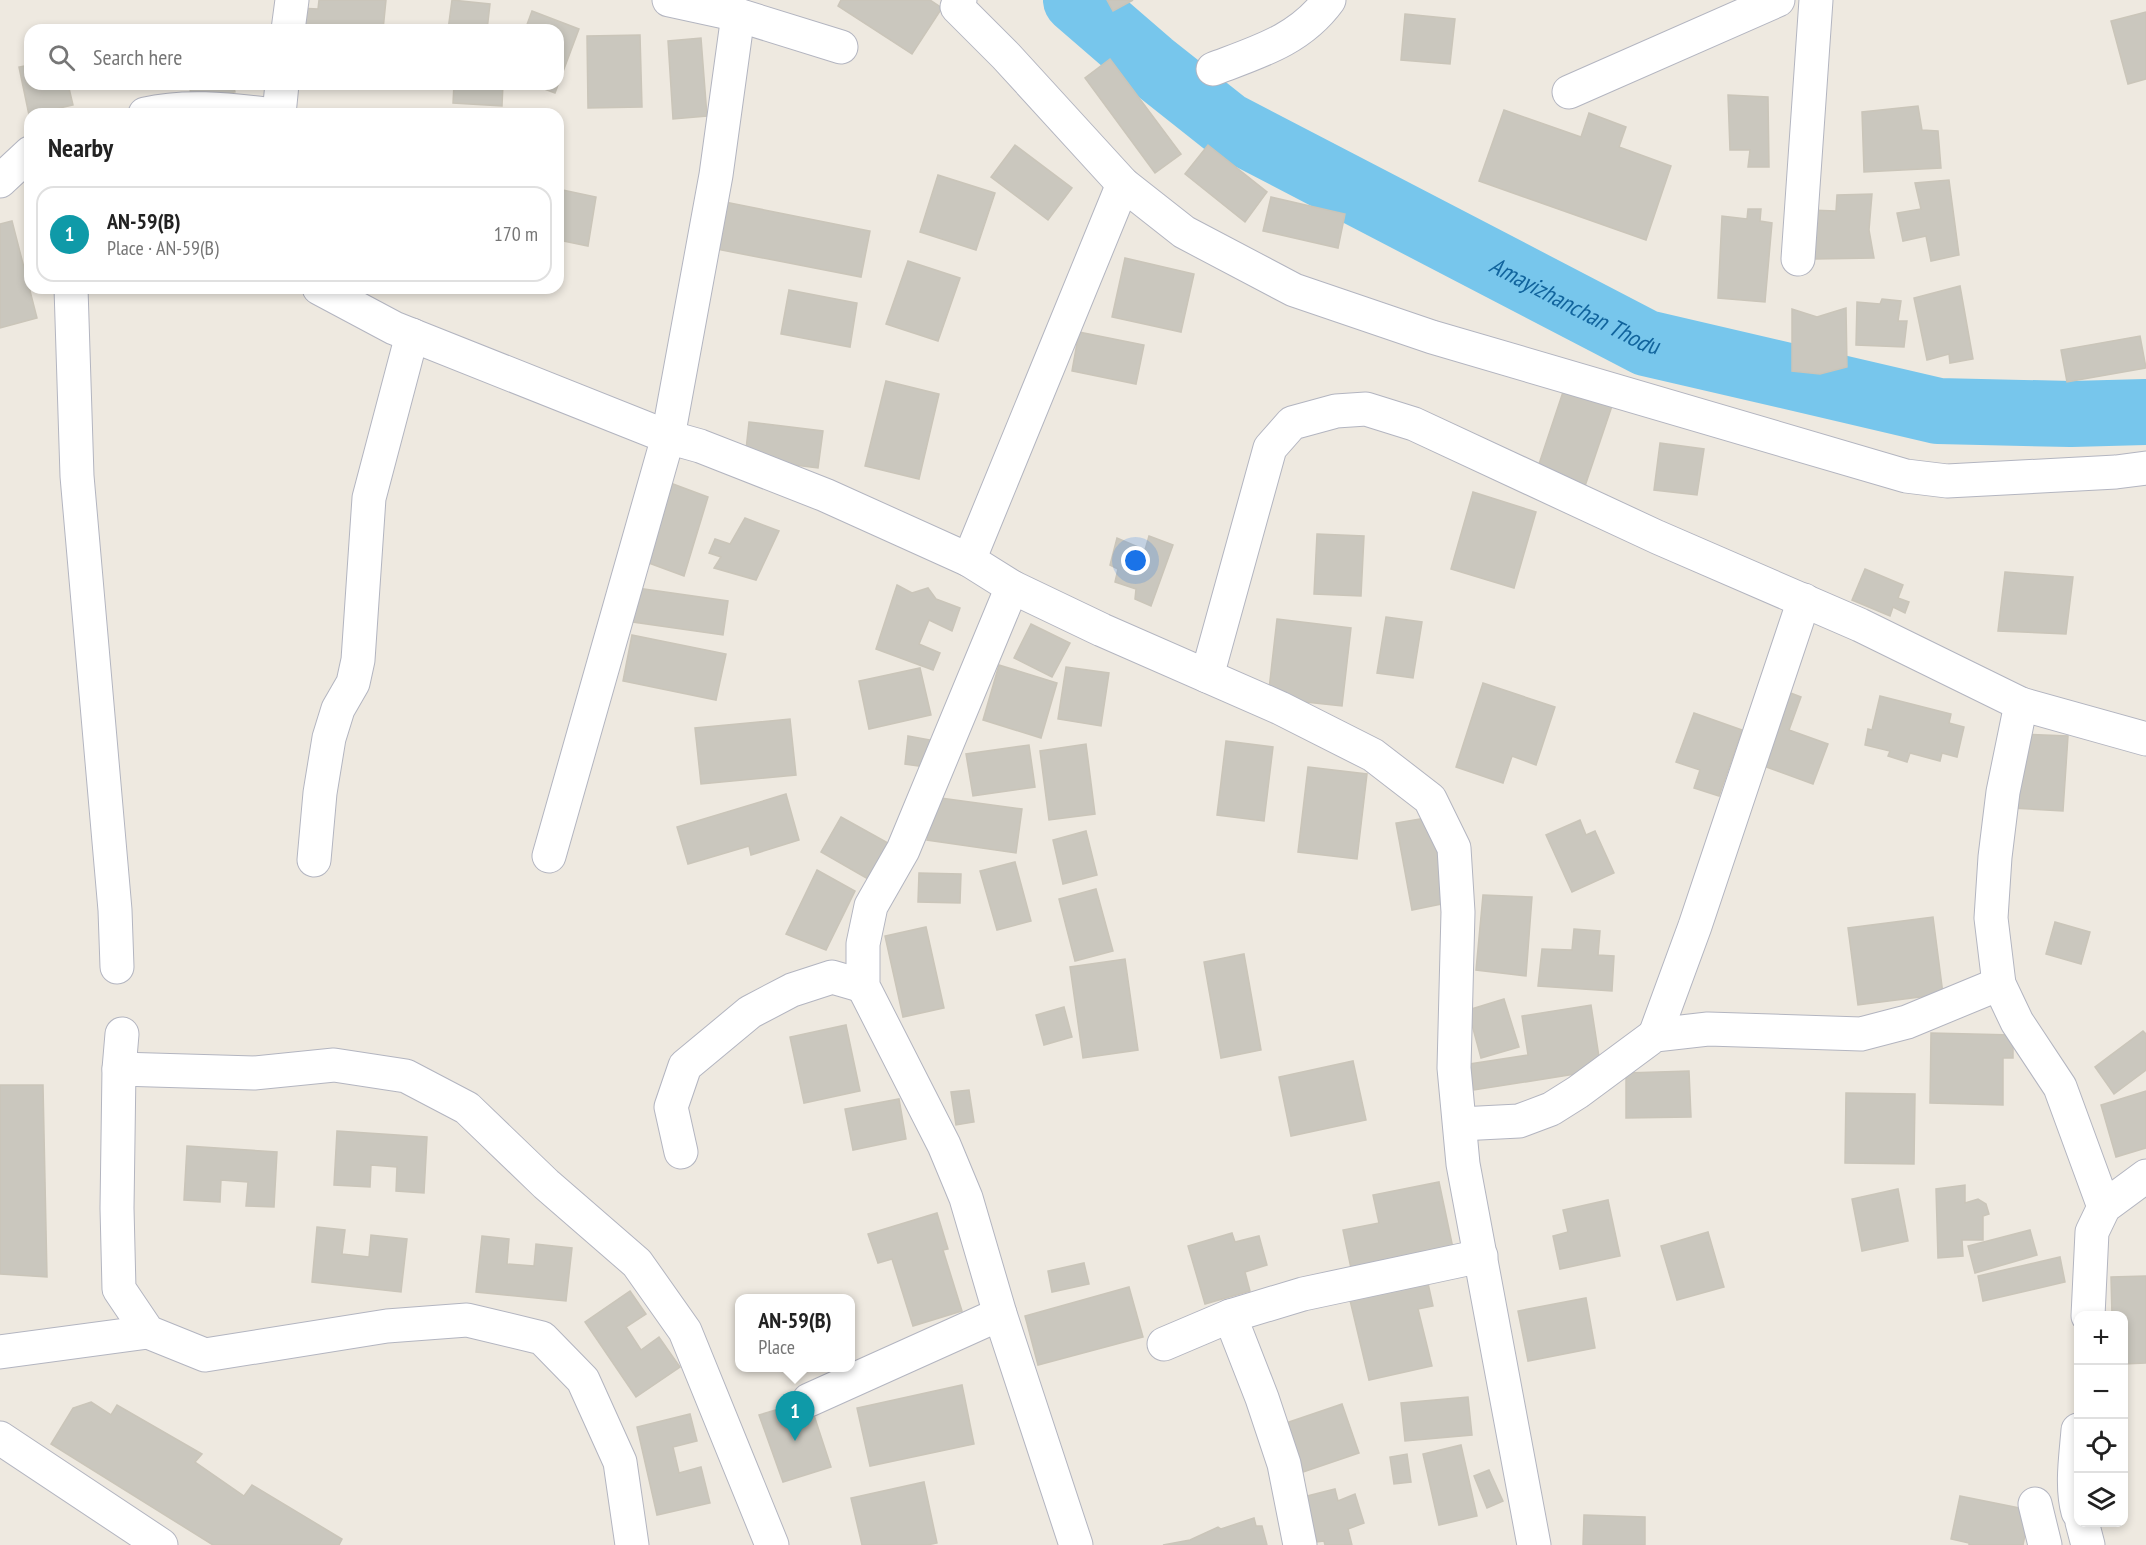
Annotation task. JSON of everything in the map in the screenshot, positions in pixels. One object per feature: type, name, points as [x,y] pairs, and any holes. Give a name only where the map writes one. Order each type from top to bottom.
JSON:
[{"type":"street","points":[[289,24],[292,0]]},
{"type":"street","points":[[669,0],[738,15],[841,47]]},
{"type":"street","points":[[960,0],[957,7],[1022,73],[1124,184],[1184,232],[1294,290],[1432,337],[1906,476],[1947,481],[2116,472],[2146,468]]},
{"type":"street","points":[[1214,69],[1282,42],[1318,15],[1329,0]]},
{"type":"street","points":[[1569,92],[1778,0]]},
{"type":"street","points":[[1798,259],[1816,0]]},
{"type":"street","points":[[549,856],[668,437],[716,175],[738,15]]},
{"type":"street","points":[[280,108],[281,90]]},
{"type":"street","points":[[0,181],[24,159]]},
{"type":"street","points":[[969,560],[1124,184]]},
{"type":"street","points":[[71,294],[77,476],[115,910],[117,967]]},
{"type":"street","points":[[330,294],[394,328],[668,437],[700,446],[825,495],[969,560],[1012,586],[1102,630],[1280,708],[1372,755],[1430,799],[1454,848],[1458,912],[1454,1068],[1463,1164],[1534,1545]]},
{"type":"street","points":[[314,860],[320,793],[329,738],[338,709],[353,684],[358,660],[369,498],[412,335]]},
{"type":"street","points":[[1207,676],[1270,448],[1292,423],[1336,411],[1366,409],[1414,424],[1657,537],[1860,625],[2021,704],[2146,740]]},
{"type":"street","points":[[1012,586],[903,850],[871,906],[863,944],[863,986],[944,1145],[966,1198],[1000,1314],[1076,1545]]},
{"type":"street","points":[[1655,1035],[1695,926],[1804,600]]},
{"type":"street","points":[[2021,704],[2003,792],[1995,857],[1991,918],[1999,984],[2017,1022],[2060,1087],[2104,1207]]},
{"type":"street","points":[[681,1152],[671,1107],[685,1066],[750,1012],[792,990],[832,977],[863,986]]},
{"type":"street","points":[[1460,1124],[1519,1121],[1551,1109],[1578,1092],[1655,1035],[1708,1029],[1862,1034],[1907,1022],[1999,984]]},
{"type":"street","points":[[94,1339],[119,1289],[117,1208],[119,1069],[122,1034]]},
{"type":"street","points":[[119,1069],[254,1073],[334,1065],[406,1076],[467,1108],[546,1184],[637,1263],[685,1330],[772,1545]]},
{"type":"street","points":[[2088,1311],[2092,1232],[2104,1207],[2146,1176]]},
{"type":"street","points":[[1164,1344],[1230,1316],[1303,1293],[1480,1256]]},
{"type":"street","points":[[119,1289],[148,1332]]},
{"type":"street","points":[[809,1400],[1000,1314]]},
{"type":"street","points":[[1230,1316],[1262,1398],[1284,1464],[1300,1545]]},
{"type":"street","points":[[0,1352],[148,1332],[205,1355],[387,1326],[467,1320],[542,1338],[583,1380],[620,1462],[632,1545]]},
{"type":"street","points":[[0,1438],[161,1545]]},
{"type":"street","points":[[2035,1504],[2045,1545]]},
{"type":"street","points":[[2083,1527],[2088,1545]]},
{"type":"building","points":[[319,0],[386,0],[384,24],[298,24],[299,8],[318,9]]},
{"type":"building","points":[[452,0],[490,4],[488,24],[449,24]]},
{"type":"building","points":[[841,0],[930,0],[942,8],[912,54],[838,6]]},
{"type":"building","points":[[1107,0],[1133,0],[1113,11]]},
{"type":"building","points":[[532,11],[579,29],[564,69],[564,24],[527,24]]},
{"type":"building","points":[[2146,12],[2146,79],[2128,84],[2111,21]]},
{"type":"building","points":[[1405,14],[1455,19],[1450,64],[1401,60]]},
{"type":"building","points":[[640,35],[642,107],[588,108],[587,36]]},
{"type":"building","points":[[701,38],[707,116],[673,119],[668,41]]},
{"type":"building","points":[[1110,59],[1181,154],[1155,173],[1085,78]]},
{"type":"building","points":[[24,66],[24,90],[69,90],[73,105],[60,108],[28,108],[19,67]]},
{"type":"building","points":[[190,90],[234,90],[235,92],[192,100]]},
{"type":"building","points":[[454,90],[503,90],[502,106],[453,103]]},
{"type":"building","points":[[1728,95],[1768,97],[1769,167],[1748,167],[1750,150],[1730,150]]},
{"type":"building","points":[[1918,106],[1922,130],[1938,131],[1941,168],[1864,172],[1862,112]]},
{"type":"building","points":[[1504,110],[1581,137],[1589,113],[1626,127],[1619,147],[1671,166],[1646,240],[1479,181]]},
{"type":"building","points":[[1015,145],[1072,188],[1048,220],[991,177]]},
{"type":"building","points":[[1208,145],[1267,192],[1245,222],[1185,174]]},
{"type":"building","points":[[938,175],[995,193],[976,250],[920,232]]},
{"type":"building","points":[[1949,180],[1959,255],[1931,261],[1926,236],[1903,241],[1897,213],[1921,209],[1915,183]]},
{"type":"building","points":[[564,190],[596,197],[588,246],[564,241]]},
{"type":"building","points":[[1872,194],[1869,230],[1874,258],[1815,259],[1816,232],[1811,210],[1836,211],[1837,195]]},
{"type":"building","points":[[1271,197],[1345,214],[1338,248],[1263,231]]},
{"type":"building","points":[[720,201],[870,231],[861,277],[711,248]]},
{"type":"building","points":[[1748,209],[1761,209],[1760,221],[1772,223],[1765,302],[1718,298],[1722,216],[1747,219]]},
{"type":"building","points":[[12,221],[24,268],[24,294],[31,294],[37,318],[0,328],[0,224]]},
{"type":"building","points":[[1125,258],[1194,274],[1181,332],[1112,317]]},
{"type":"building","points":[[908,261],[960,278],[938,341],[886,324]]},
{"type":"building","points":[[1960,286],[1973,359],[1950,363],[1949,354],[1927,360],[1914,298]]},
{"type":"building","points":[[789,290],[857,303],[850,347],[781,334]]},
{"type":"building","points":[[1882,299],[1901,301],[1898,321],[1907,321],[1904,347],[1856,345],[1857,302],[1880,304]]},
{"type":"building","points":[[1846,308],[1847,367],[1820,374],[1792,371],[1792,309],[1817,317]]},
{"type":"building","points":[[1079,332],[1144,345],[1136,384],[1072,371]]},
{"type":"building","points":[[2140,336],[2146,368],[2067,382],[2061,350]]},
{"type":"building","points":[[886,381],[939,394],[919,479],[865,466]]},
{"type":"building","points":[[1566,383],[1614,400],[1584,489],[1536,473]]},
{"type":"building","points":[[749,422],[823,431],[818,468],[745,459]]},
{"type":"building","points":[[1660,443],[1704,449],[1697,495],[1654,490]]},
{"type":"building","points":[[665,481],[708,497],[684,576],[638,559]]},
{"type":"building","points":[[1473,492],[1536,512],[1514,588],[1451,569]]},
{"type":"building","points":[[745,518],[779,531],[756,580],[714,568],[721,557],[709,553],[715,539],[730,544]]},
{"type":"building","points":[[1317,534],[1364,536],[1361,596],[1314,594]]},
{"type":"building","points":[[1149,536],[1173,545],[1151,606],[1135,599],[1136,589],[1115,582],[1118,569],[1110,565],[1117,538],[1145,550]]},
{"type":"building","points":[[1865,569],[1903,585],[1898,598],[1909,602],[1905,613],[1893,607],[1890,616],[1852,600]]},
{"type":"building","points":[[2005,572],[2073,577],[2066,634],[1998,631]]},
{"type":"building","points":[[897,585],[912,593],[928,588],[936,599],[960,608],[952,631],[929,620],[919,644],[940,653],[933,670],[876,649]]},
{"type":"building","points":[[637,588],[728,601],[723,635],[633,622]]},
{"type":"building","points":[[1386,617],[1422,622],[1413,678],[1377,673]]},
{"type":"building","points":[[1277,619],[1351,628],[1342,706],[1268,698]]},
{"type":"building","points":[[1031,624],[1070,643],[1052,677],[1014,658]]},
{"type":"building","points":[[632,635],[726,654],[716,700],[623,681]]},
{"type":"building","points":[[999,665],[1057,683],[1041,738],[983,720]]},
{"type":"building","points":[[1066,667],[1109,673],[1101,726],[1058,719]]},
{"type":"building","points":[[920,668],[931,715],[869,729],[859,681]]},
{"type":"building","points":[[1483,683],[1555,707],[1536,765],[1512,756],[1503,783],[1456,767]]},
{"type":"building","points":[[1788,692],[1801,697],[1789,730],[1828,744],[1813,784],[1761,765]]},
{"type":"building","points":[[1880,696],[1951,714],[1949,723],[1964,727],[1957,757],[1942,753],[1940,761],[1910,753],[1907,762],[1888,756],[1890,751],[1865,745],[1868,729],[1872,730]]},
{"type":"building","points":[[1694,713],[1742,730],[1719,796],[1694,788],[1700,770],[1676,762]]},
{"type":"building","points":[[790,719],[796,775],[701,784],[695,728]]},
{"type":"building","points":[[2017,734],[2068,736],[2063,811],[2012,808]]},
{"type":"building","points":[[908,736],[936,741],[932,768],[905,764]]},
{"type":"building","points":[[1226,741],[1273,747],[1264,821],[1217,815]]},
{"type":"building","points":[[1086,744],[1095,814],[1049,820],[1040,751]]},
{"type":"building","points":[[1029,745],[1035,787],[973,796],[966,754]]},
{"type":"building","points":[[1308,767],[1367,774],[1357,859],[1298,852]]},
{"type":"building","points":[[786,794],[799,840],[751,855],[749,846],[688,864],[677,827]]},
{"type":"building","points":[[933,797],[1022,809],[1016,853],[927,840]]},
{"type":"building","points":[[841,817],[888,843],[868,879],[821,852]]},
{"type":"building","points":[[1431,817],[1447,903],[1412,910],[1396,823]]},
{"type":"building","points":[[1580,820],[1586,835],[1595,831],[1614,873],[1572,892],[1546,835]]},
{"type":"building","points":[[1086,831],[1097,875],[1063,884],[1053,840]]},
{"type":"building","points":[[1015,862],[1031,921],[997,930],[980,871]]},
{"type":"building","points":[[817,870],[855,891],[826,950],[786,934]]},
{"type":"building","points":[[919,873],[961,874],[960,903],[918,902]]},
{"type":"building","points":[[1096,889],[1113,951],[1075,961],[1059,899]]},
{"type":"building","points":[[1483,895],[1532,897],[1526,976],[1476,970]]},
{"type":"building","points":[[1933,917],[1943,994],[1858,1005],[1848,928]]},
{"type":"building","points":[[2055,922],[2090,932],[2081,964],[2046,954]]},
{"type":"building","points":[[926,927],[944,1008],[903,1017],[885,936]]},
{"type":"building","points":[[1574,929],[1600,931],[1598,955],[1614,956],[1612,991],[1538,986],[1542,949],[1572,950]]},
{"type":"building","points":[[1244,954],[1261,1050],[1221,1058],[1204,962]]},
{"type":"building","points":[[1125,959],[1138,1050],[1083,1058],[1070,967]]},
{"type":"building","points":[[1504,999],[1519,1047],[1481,1058],[1468,1010]]},
{"type":"building","points":[[1591,1005],[1601,1070],[1474,1090],[1470,1064],[1528,1055],[1522,1016]]},
{"type":"building","points":[[1064,1007],[1072,1037],[1044,1045],[1036,1015]]},
{"type":"building","points":[[846,1025],[860,1091],[804,1103],[790,1037]]},
{"type":"building","points":[[2143,1031],[2146,1034],[2146,1070],[2114,1094],[2095,1067]]},
{"type":"building","points":[[1931,1033],[2013,1035],[2013,1058],[2003,1058],[2003,1105],[1930,1103]]},
{"type":"building","points":[[1353,1061],[1366,1120],[1291,1136],[1279,1077]]},
{"type":"building","points":[[1689,1071],[1691,1117],[1626,1118],[1626,1073]]},
{"type":"building","points":[[0,1085],[43,1085],[47,1277],[0,1274]]},
{"type":"building","points":[[969,1090],[974,1122],[956,1125],[951,1092]]},
{"type":"building","points":[[2146,1091],[2146,1148],[2116,1157],[2101,1105]]},
{"type":"building","points":[[1846,1093],[1915,1094],[1914,1164],[1845,1163]]},
{"type":"building","points":[[899,1099],[906,1139],[853,1150],[845,1109]]},
{"type":"building","points":[[337,1131],[427,1137],[424,1193],[396,1191],[397,1167],[371,1165],[370,1187],[334,1185]]},
{"type":"building","points":[[187,1146],[277,1152],[274,1207],[246,1206],[248,1182],[221,1180],[220,1202],[184,1200]]},
{"type":"building","points":[[1439,1182],[1454,1253],[1352,1273],[1343,1230],[1379,1223],[1373,1195]]},
{"type":"building","points":[[1965,1185],[1965,1203],[1978,1199],[1986,1204],[1989,1214],[1983,1216],[1983,1240],[1962,1240],[1963,1256],[1938,1258],[1936,1189]]},
{"type":"building","points":[[1898,1189],[1908,1241],[1862,1251],[1852,1199]]},
{"type":"building","points":[[1608,1200],[1620,1256],[1560,1269],[1553,1236],[1568,1232],[1563,1210]]},
{"type":"building","points":[[937,1213],[948,1249],[943,1250],[962,1311],[913,1326],[892,1259],[878,1263],[868,1234]]},
{"type":"building","points":[[317,1227],[345,1230],[342,1254],[369,1257],[371,1235],[407,1239],[401,1292],[312,1282]]},
{"type":"building","points":[[2030,1230],[2037,1255],[1975,1273],[1968,1246]]},
{"type":"building","points":[[1708,1232],[1724,1287],[1677,1300],[1661,1246]]},
{"type":"building","points":[[1232,1233],[1235,1242],[1259,1236],[1267,1265],[1245,1272],[1250,1291],[1205,1304],[1188,1246]]},
{"type":"building","points":[[482,1236],[509,1239],[507,1264],[534,1266],[536,1244],[572,1248],[566,1301],[476,1292]]},
{"type":"building","points":[[2060,1257],[2065,1282],[1983,1301],[1978,1276]]},
{"type":"building","points":[[1084,1263],[1089,1284],[1052,1292],[1048,1271]]},
{"type":"building","points":[[2146,1276],[2146,1363],[2128,1364],[2128,1311],[2112,1311],[2111,1277]]},
{"type":"building","points":[[1427,1279],[1433,1306],[1418,1309],[1432,1366],[1369,1380],[1349,1296]]},
{"type":"building","points":[[1129,1287],[1143,1337],[1038,1365],[1025,1316]]},
{"type":"building","points":[[630,1291],[646,1314],[626,1327],[641,1350],[659,1337],[680,1367],[636,1397],[585,1322]]},
{"type":"building","points":[[1586,1298],[1595,1348],[1528,1361],[1518,1311]]},
{"type":"building","points":[[962,1385],[974,1444],[870,1466],[857,1408]]},
{"type":"building","points":[[1468,1397],[1472,1435],[1405,1441],[1401,1403]]},
{"type":"building","points":[[809,1400],[831,1467],[783,1482],[759,1415]]},
{"type":"building","points":[[91,1402],[111,1415],[117,1405],[202,1454],[195,1462],[244,1496],[252,1485],[342,1539],[339,1545],[213,1545],[51,1444],[73,1408]]},
{"type":"building","points":[[1342,1404],[1359,1453],[1303,1472],[1286,1423]]},
{"type":"building","points":[[690,1414],[697,1441],[673,1447],[679,1473],[701,1467],[710,1503],[657,1515],[637,1427]]},
{"type":"building","points":[[1461,1445],[1477,1516],[1439,1525],[1423,1454]]},
{"type":"building","points":[[1407,1454],[1411,1482],[1394,1484],[1390,1457]]},
{"type":"building","points":[[1489,1470],[1503,1501],[1487,1508],[1474,1476]]},
{"type":"building","points":[[924,1482],[937,1543],[862,1545],[851,1498]]},
{"type":"building","points":[[1335,1489],[1338,1501],[1355,1494],[1364,1523],[1348,1529],[1352,1545],[1325,1545],[1324,1541],[1317,1542],[1303,1497]]},
{"type":"building","points":[[1960,1496],[2030,1510],[2023,1545],[1969,1545],[1969,1543],[1951,1539]]},
{"type":"building","points":[[1584,1515],[1645,1517],[1645,1545],[1583,1545]]},
{"type":"building","points":[[1254,1518],[1256,1526],[1262,1526],[1267,1545],[1163,1545],[1190,1540],[1218,1527],[1221,1529]]},
{"type":"waterway","name":"Amayizhanchan Thodu","points":[[1076,0],[1150,64],[1227,125],[1646,343],[1938,411],[2071,414],[2146,412]]},
{"type":"place","name":"AN-59(B)","points":[[795,1441]]}]
